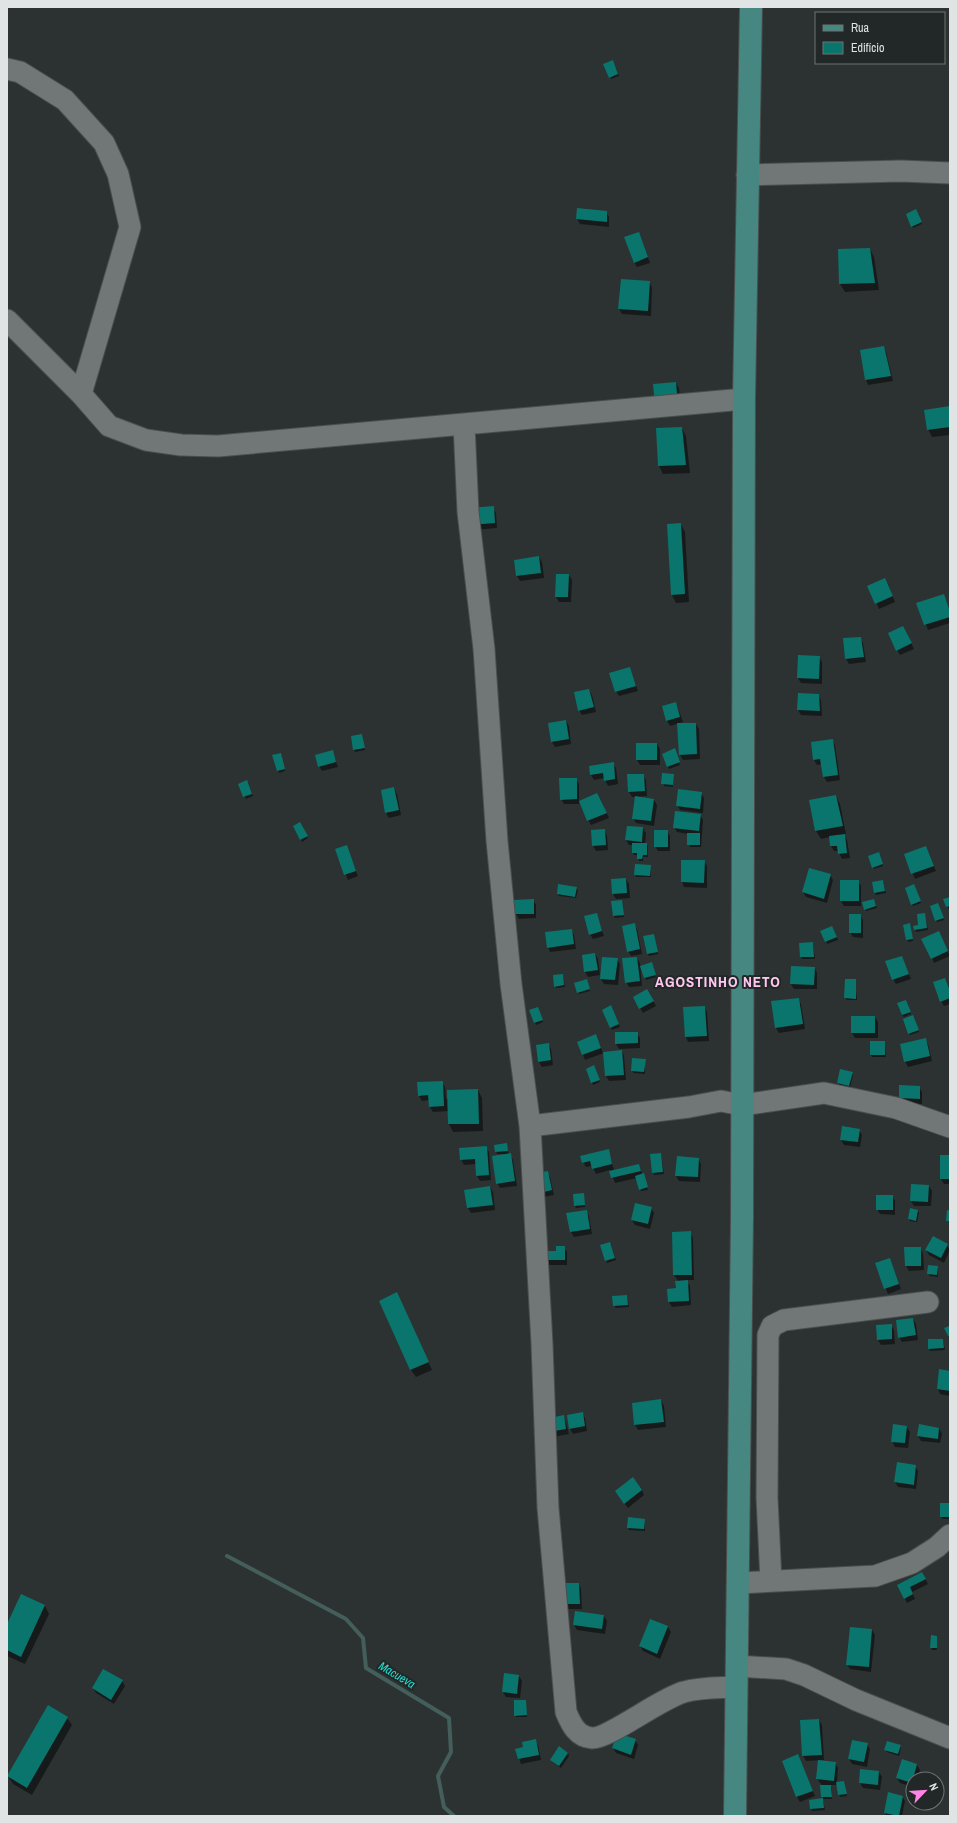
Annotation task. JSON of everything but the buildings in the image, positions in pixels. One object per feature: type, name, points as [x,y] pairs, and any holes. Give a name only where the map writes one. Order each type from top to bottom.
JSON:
[{"type":"main road","points":[[735,1816],[742,1226],[744,399],[751,7]]},
{"type":"street","points":[[7,69],[20,72],[66,100],[104,143],[118,174],[130,227],[81,394]]},
{"type":"street","points":[[748,175],[901,171],[950,173]]},
{"type":"street","points":[[7,320],[81,394],[109,426],[146,440],[181,445],[218,446],[744,399]]},
{"type":"street","points":[[464,424],[468,512],[484,648],[497,841],[511,984],[530,1126],[542,1344],[548,1508],[566,1712],[572,1726],[582,1736],[594,1738],[608,1734],[659,1702],[684,1692],[708,1688],[736,1677],[786,1669],[804,1675],[856,1700],[950,1738]]},
{"type":"street","points":[[530,1126],[689,1107],[720,1101],[742,1104],[824,1093],[896,1108],[950,1127]]},
{"type":"street","points":[[771,1581],[767,1498],[768,1336],[772,1326],[784,1320],[928,1302]]},
{"type":"street","points":[[738,1583],[875,1576],[912,1563],[937,1547],[950,1535]]},
{"type":"waterway","name":"Macueva","points":[[227,1556],[346,1619],[363,1638],[366,1668],[449,1718],[451,1752],[438,1776],[444,1807],[454,1816]]},
{"type":"district","name":"AGOSTINHO NETO","points":[[718,982]]}]
